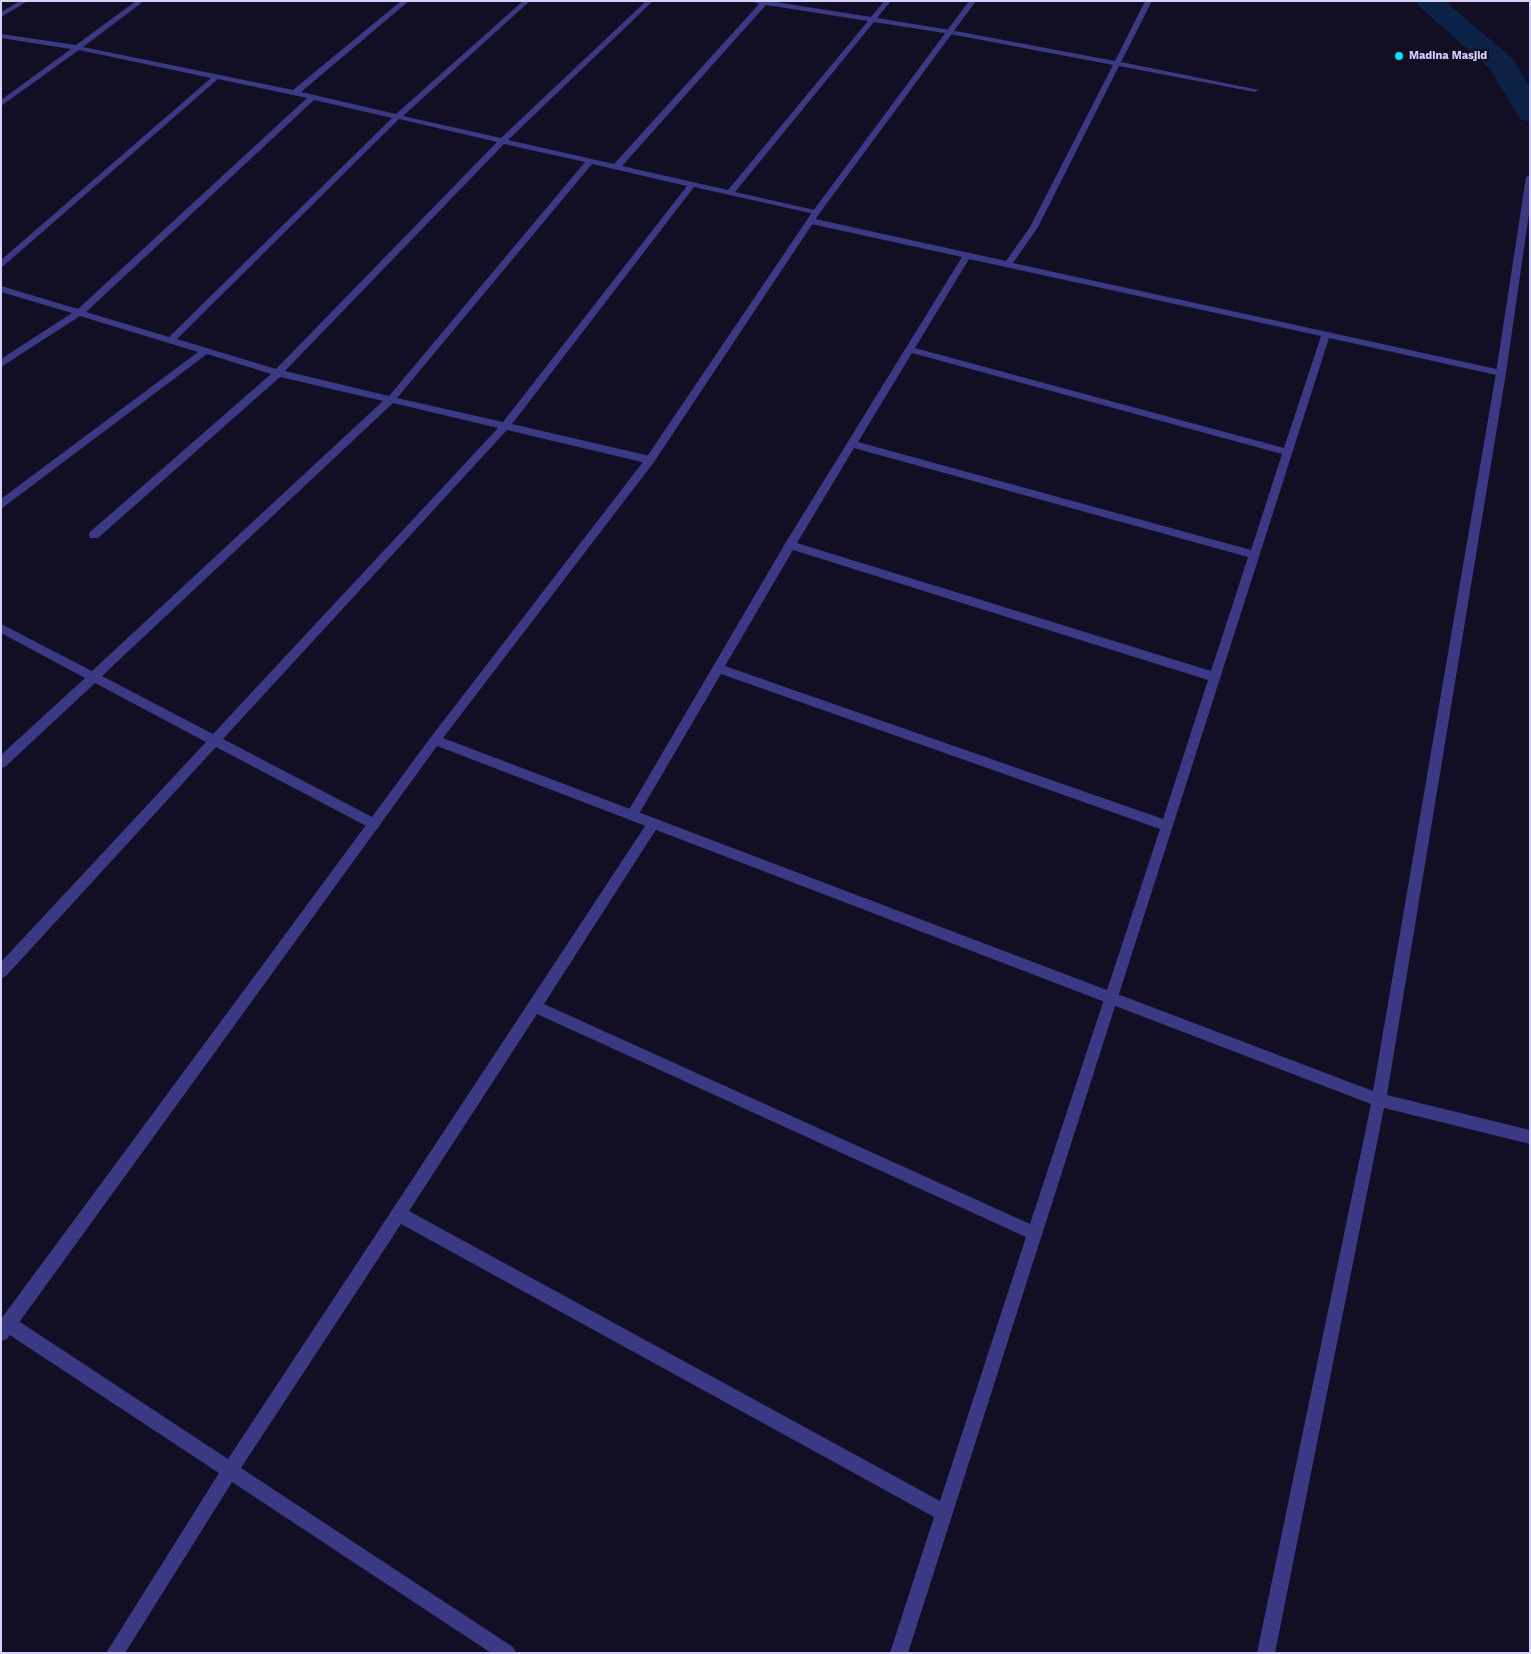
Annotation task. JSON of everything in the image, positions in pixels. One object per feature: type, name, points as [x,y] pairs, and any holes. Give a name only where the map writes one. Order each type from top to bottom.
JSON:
[{"type":"street","points":[[1,15],[25,1]]},
{"type":"street","points":[[1,104],[141,1]]},
{"type":"street","points":[[295,93],[406,1]]},
{"type":"street","points":[[171,340],[397,117],[527,1]]},
{"type":"street","points":[[94,534],[278,373],[502,141],[650,1]]},
{"type":"street","points":[[754,1],[950,32],[1255,90]]},
{"type":"street","points":[[730,193],[888,1]]},
{"type":"street","points":[[507,1653],[230,1470],[5,1329],[435,740],[650,460],[814,217],[973,1]]},
{"type":"street","points":[[1008,264],[1034,227],[1149,1]]},
{"type":"street","points":[[616,167],[765,2]]},
{"type":"street","points":[[1,36],[77,48],[295,93],[730,193],[814,217],[967,255],[1501,373]]},
{"type":"street","points":[[1,265],[216,77]]},
{"type":"street","points":[[1,364],[80,312],[313,98]]},
{"type":"street","points":[[1,763],[391,399],[590,161]]},
{"type":"street","points":[[1266,1653],[1379,1100],[1501,373],[1529,178]]},
{"type":"street","points":[[1,972],[505,426],[692,185]]},
{"type":"street","points":[[632,815],[790,545],[967,255]]},
{"type":"street","points":[[1,289],[278,373],[650,460]]},
{"type":"street","points":[[899,1653],[1326,334]]},
{"type":"street","points":[[910,350],[1288,452]]},
{"type":"street","points":[[1,505],[205,351]]},
{"type":"street","points":[[852,444],[1254,555]]},
{"type":"street","points":[[790,545],[1215,677]]},
{"type":"street","points":[[1,628],[374,824]]},
{"type":"street","points":[[718,668],[1167,826]]},
{"type":"street","points":[[435,740],[1379,1100],[1530,1137]]},
{"type":"street","points":[[115,1653],[230,1470],[653,824]]},
{"type":"street","points":[[534,1006],[1036,1234]]},
{"type":"street","points":[[399,1214],[944,1513]]},
{"type":"waterway","points":[[1429,1],[1502,64],[1530,113]]},
{"type":"place","name":"Madina Masjid","points":[[1399,56]]}]
